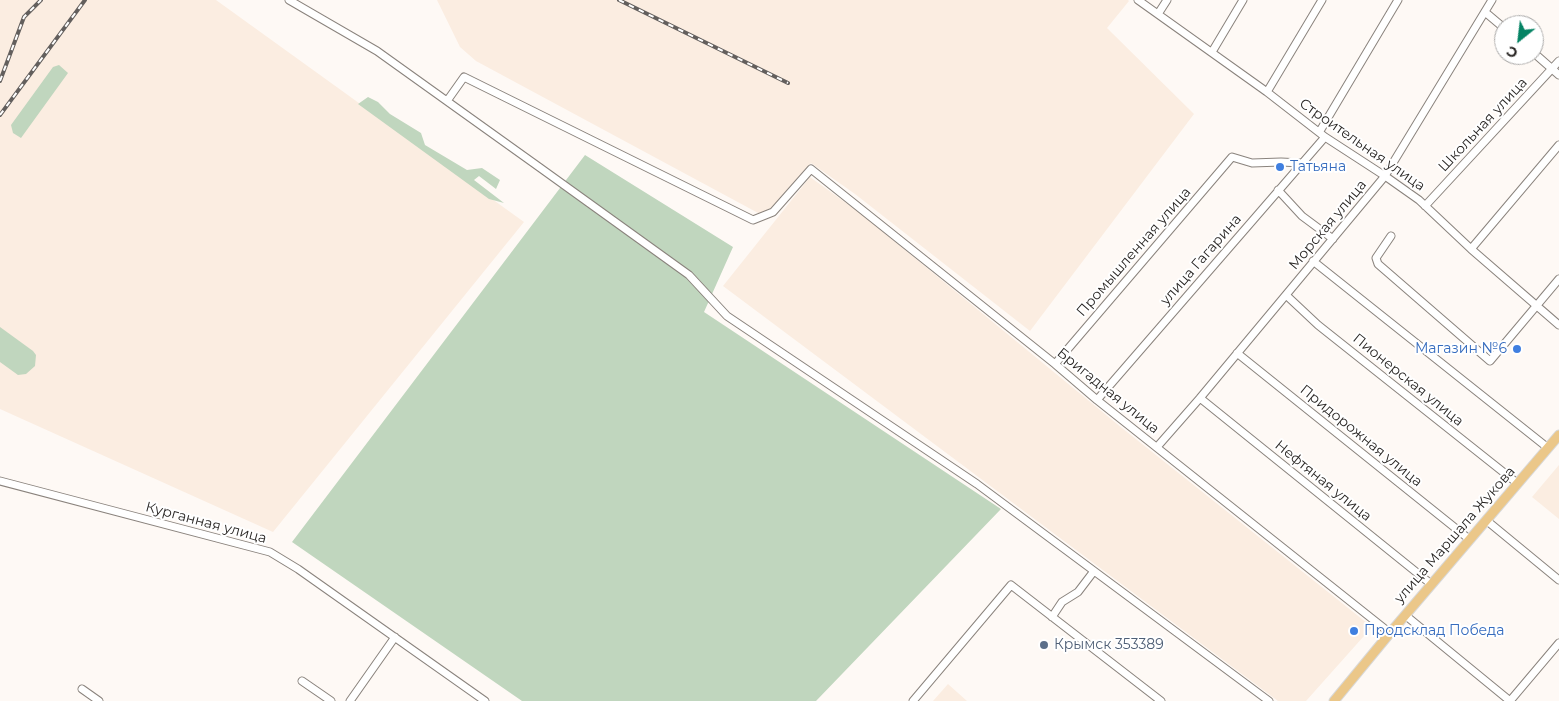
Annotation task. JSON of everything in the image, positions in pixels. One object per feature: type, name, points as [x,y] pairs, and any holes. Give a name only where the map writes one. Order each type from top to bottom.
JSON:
[{"type":"main road","name":"улица Маршала Жукова","points":[[1334,701],[1469,539],[1559,435]]},
{"type":"street","points":[[290,0],[377,51],[447,101],[689,275],[727,316],[977,484],[1270,701]]},
{"type":"street","name":"Строительная улица","points":[[1138,0],[1267,92],[1322,134],[1385,176],[1425,206],[1471,249],[1559,325]]},
{"type":"street","points":[[1158,14],[1167,0]]},
{"type":"street","points":[[1212,52],[1243,0]]},
{"type":"street","points":[[1267,92],[1322,0]]},
{"type":"street","name":"улица Гагарина","points":[[1097,400],[1302,163],[1322,134],[1398,0]]},
{"type":"street","name":"Морская улица","points":[[1157,447],[1385,176],[1492,0]]},
{"type":"street","points":[[1485,12],[1494,20]]},
{"type":"street","name":"Школьная улица","points":[[1425,206],[1559,61]]},
{"type":"street","points":[[1544,62],[1559,75]]},
{"type":"street","name":"Бригадная улица","points":[[447,101],[464,77],[753,220],[773,212],[811,169],[1390,633]]},
{"type":"street","points":[[1471,249],[1559,145]]},
{"type":"street","name":"Промышленная улица","points":[[1055,364],[1232,157],[1252,163],[1302,163]]},
{"type":"street","points":[[1278,190],[1302,216],[1333,239]]},
{"type":"street","points":[[1391,236],[1376,258],[1378,264],[1490,361],[1559,279]]},
{"type":"street","points":[[1313,261],[1548,448]]},
{"type":"street","name":"Пионерская улица","points":[[1286,295],[1318,325],[1517,483]]},
{"type":"street","name":"Придорожная улица","points":[[1237,352],[1469,539]]},
{"type":"street","name":"Нефтяная улица","points":[[1200,398],[1431,584]]},
{"type":"street","name":"Курганная улица","points":[[0,481],[270,552],[298,568],[485,701]]},
{"type":"street","points":[[1486,520],[1559,580]]},
{"type":"street","points":[[1052,617],[1062,602],[1078,592],[1094,571]]},
{"type":"street","points":[[913,701],[1011,585],[1161,701]]},
{"type":"street","points":[[1405,615],[1510,701],[1559,644]]},
{"type":"street","points":[[350,701],[395,637]]},
{"type":"street","points":[[302,682],[331,701]]},
{"type":"street","points":[[82,688],[99,701]]},
{"type":"shaded area","points":[[0,0],[216,0],[524,222],[273,532],[0,409]]},
{"type":"shaded area","points":[[437,0],[1128,0],[1107,28],[1194,114],[1030,331],[855,194],[811,163],[779,204],[760,214],[476,61],[460,47]]},
{"type":"shaded area","points":[[810,177],[860,213],[1122,428],[1372,627],[1306,701],[1278,701],[723,286]]},
{"type":"shaded area","points":[[1559,465],[1559,519],[1532,497]]},
{"type":"shaded area","points":[[948,684],[967,701],[933,701]]},
{"type":"green space","points":[[59,65],[68,73],[21,138],[13,133],[11,125],[53,67]]},
{"type":"green space","points":[[368,97],[378,102],[390,114],[421,133],[425,145],[467,170],[482,168],[500,180],[496,189],[479,176],[474,180],[504,203],[489,199],[358,104]]},
{"type":"green space","points":[[585,155],[733,247],[704,312],[1001,509],[816,701],[522,701],[292,542]]},
{"type":"green space","points":[[0,327],[36,355],[35,366],[26,374],[18,375],[0,362]]},
{"type":"railway","points":[[0,81],[24,17],[41,0]]},
{"type":"railway","points":[[0,115],[85,0]]},
{"type":"railway","points":[[619,0],[788,83]]},
{"type":"place","name":"Татьяна","points":[[1280,167]]},
{"type":"place","name":"Магазин №6","points":[[1517,349]]},
{"type":"place","name":"Продсклад Победа","points":[[1354,631]]},
{"type":"place","name":"Крымск 353389","points":[[1044,645]]}]
